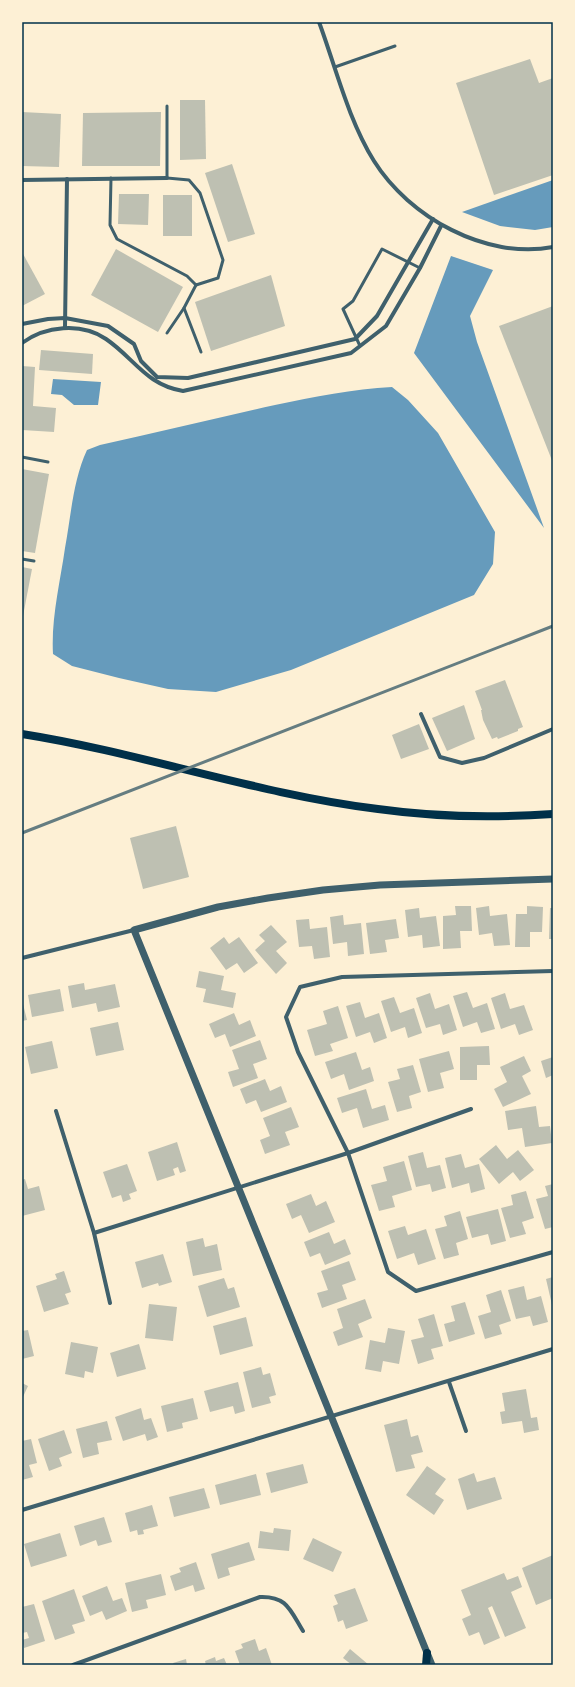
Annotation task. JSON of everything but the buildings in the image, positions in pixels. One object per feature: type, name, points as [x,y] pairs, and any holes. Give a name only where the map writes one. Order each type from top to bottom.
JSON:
[{"type":"main road","points":[[22,734],[95,747],[298,795],[378,809],[459,815],[553,814]]},
{"type":"main road","points":[[426,1665],[427,1653]]},
{"type":"street","points":[[319,22],[354,121],[374,161],[395,187],[441,226],[477,241],[513,250],[553,248]]},
{"type":"street","points":[[22,180],[167,178]]},
{"type":"street","points":[[65,327],[67,179]]},
{"type":"street","points":[[22,324],[48,319],[64,318],[108,326],[134,344],[142,361],[157,377],[188,378],[355,339],[377,316],[433,219]]},
{"type":"street","points":[[22,343],[50,330],[65,327],[83,330],[105,338],[143,372],[168,389],[183,391],[351,353],[386,326],[420,268],[441,226]]},
{"type":"street","points":[[421,714],[440,757],[462,763],[484,758],[553,729]]},
{"type":"street","points":[[22,958],[218,907],[268,898],[323,890],[395,884],[553,879]]},
{"type":"street","points":[[134,930],[432,1665]]},
{"type":"street","points":[[553,970],[342,977],[300,987],[286,1017],[298,1052],[348,1153],[388,1272],[416,1291],[553,1252]]},
{"type":"street","points":[[94,1233],[348,1153],[471,1109]]},
{"type":"street","points":[[56,1111],[94,1233],[110,1303]]},
{"type":"street","points":[[22,1510],[331,1416],[449,1382],[553,1349]]},
{"type":"street","points":[[449,1382],[466,1431]]},
{"type":"street","points":[[73,1665],[260,1597],[274,1596],[287,1604],[303,1631]]},
{"type":"lane","points":[[335,67],[395,46]]},
{"type":"lane","points":[[167,106],[167,178],[189,180],[200,193],[223,260],[218,278],[196,285],[184,308],[167,333]]},
{"type":"lane","points":[[111,178],[110,225],[117,239],[187,276],[196,285]]},
{"type":"lane","points":[[360,346],[355,339],[343,309],[353,301],[382,249],[420,268]]},
{"type":"lane","points":[[184,308],[201,352]]},
{"type":"lane","points":[[22,457],[48,462]]},
{"type":"lane","points":[[22,559],[34,561]]},
{"type":"water","points":[[553,180],[553,227],[535,230],[500,226],[462,212]]},
{"type":"water","points":[[451,256],[493,270],[470,316],[477,342],[544,528],[414,353]]},
{"type":"water","points":[[53,379],[101,382],[98,405],[74,405],[62,395],[51,394]]},
{"type":"water","points":[[392,387],[408,400],[438,433],[495,532],[493,564],[474,595],[291,670],[216,692],[168,689],[119,678],[72,666],[53,654],[53,628],[58,588],[73,498],[78,473],[87,450],[100,445],[275,405],[348,391]]},
{"type":"railway","points":[[22,833],[553,626]]}]
